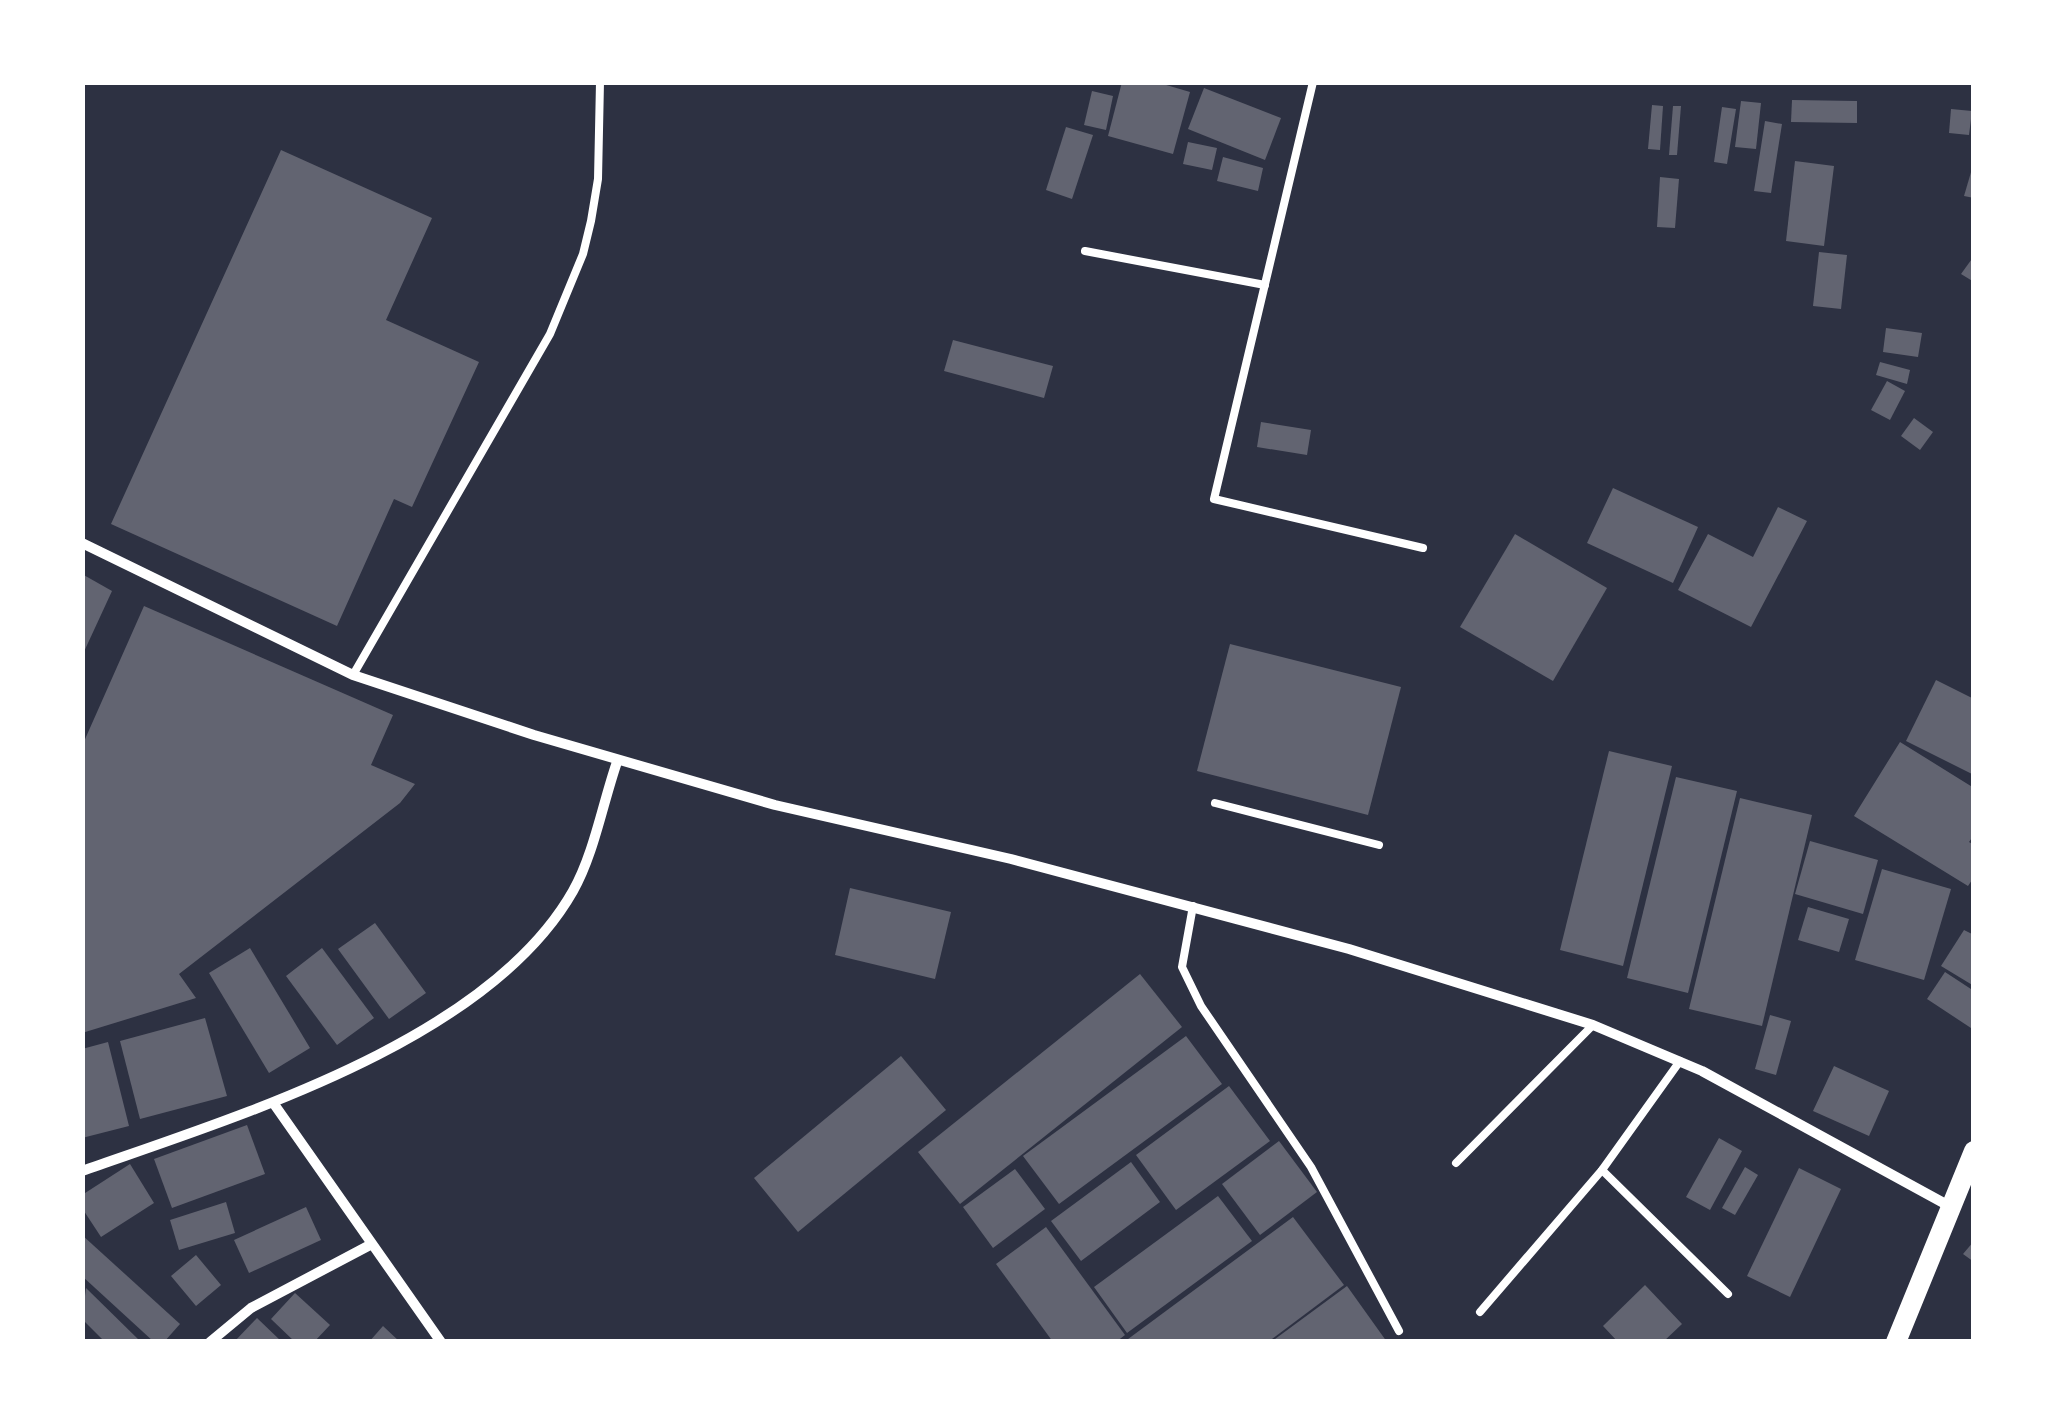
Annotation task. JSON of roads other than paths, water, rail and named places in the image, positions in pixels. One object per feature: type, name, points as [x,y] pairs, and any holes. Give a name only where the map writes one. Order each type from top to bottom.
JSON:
[{"type":"main road","points":[[1898,1341],[1974,1151]]},
{"type":"street","points":[[82,543],[353,675],[617,762],[775,806],[1193,906],[1594,1024],[1680,1061],[1951,1207]]},
{"type":"street","points":[[82,1170],[274,1104],[475,998],[530,952],[575,888],[617,762]]},
{"type":"street","points":[[274,1104],[441,1342]]},
{"type":"street","points":[[210,1342],[251,1308],[370,1245]]},
{"type":"lane","points":[[353,675],[556,318],[583,254],[598,180],[600,82]]},
{"type":"lane","points":[[1313,82],[1214,499],[1424,548]]},
{"type":"lane","points":[[1085,251],[1265,286]]},
{"type":"lane","points":[[1215,803],[1380,845]]},
{"type":"lane","points":[[1193,906],[1182,967],[1188,980],[1201,1006],[1312,1167],[1400,1332]]},
{"type":"lane","points":[[1456,1163],[1594,1024]]},
{"type":"lane","points":[[1480,1312],[1602,1170],[1680,1061]]},
{"type":"lane","points":[[1602,1170],[1728,1294]]}]
